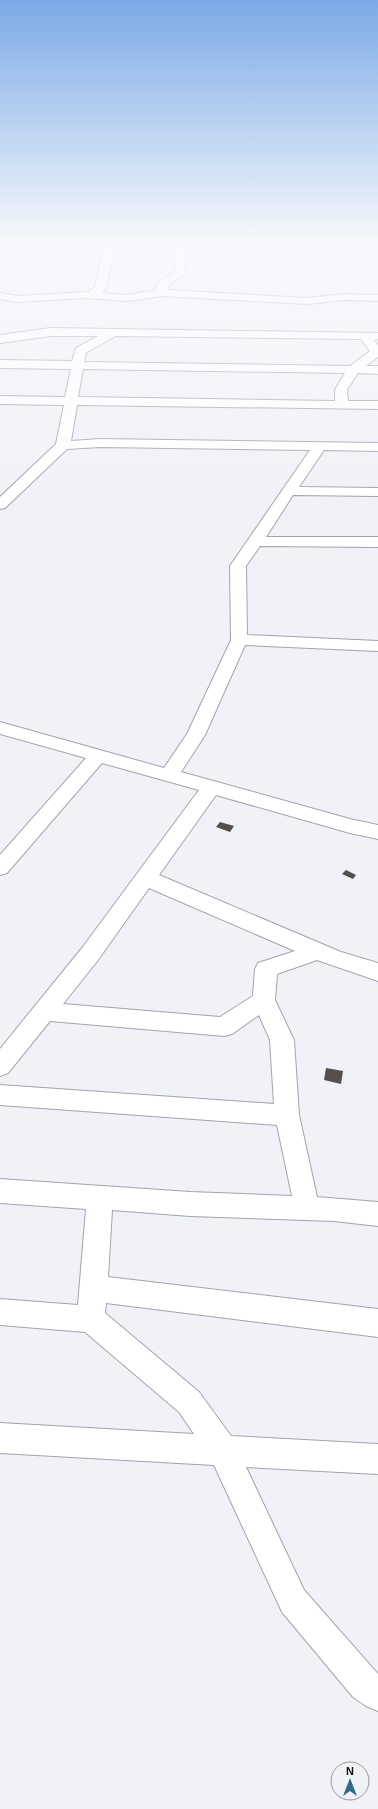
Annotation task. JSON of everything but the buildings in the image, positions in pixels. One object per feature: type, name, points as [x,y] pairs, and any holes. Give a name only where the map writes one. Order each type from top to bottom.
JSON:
[{"type":"street","points":[[0,339],[51,332],[370,336],[376,352],[354,369],[341,390],[342,405]]},
{"type":"street","points":[[0,505],[63,445],[80,350],[113,332]]},
{"type":"street","points":[[0,364],[378,370]]},
{"type":"street","points":[[0,400],[378,405]]},
{"type":"street","points":[[63,445],[100,443],[378,447]]},
{"type":"street","points":[[169,775],[196,735],[239,640],[238,566],[320,446]]},
{"type":"street","points":[[289,491],[378,492]]},
{"type":"street","points":[[256,541],[378,542]]},
{"type":"street","points":[[239,640],[378,646]]},
{"type":"street","points":[[0,728],[350,826],[378,832]]},
{"type":"street","points":[[0,868],[98,756]]},
{"type":"street","points":[[0,1066],[90,954],[212,787]]},
{"type":"street","points":[[145,878],[319,951],[378,972]]},
{"type":"street","points":[[307,1208],[287,1115],[282,1040],[264,1000],[266,969],[319,951]]},
{"type":"street","points":[[44,1011],[224,1027],[264,1000]]},
{"type":"street","points":[[0,1095],[287,1115]]},
{"type":"street","points":[[0,1191],[190,1204],[334,1209],[378,1214]]},
{"type":"street","points":[[91,1319],[100,1198]]},
{"type":"street","points":[[94,1288],[378,1323]]},
{"type":"street","points":[[0,1312],[91,1319],[189,1402],[223,1450],[293,1601],[365,1685],[378,1694]]},
{"type":"street","points":[[0,1438],[378,1459]]}]
